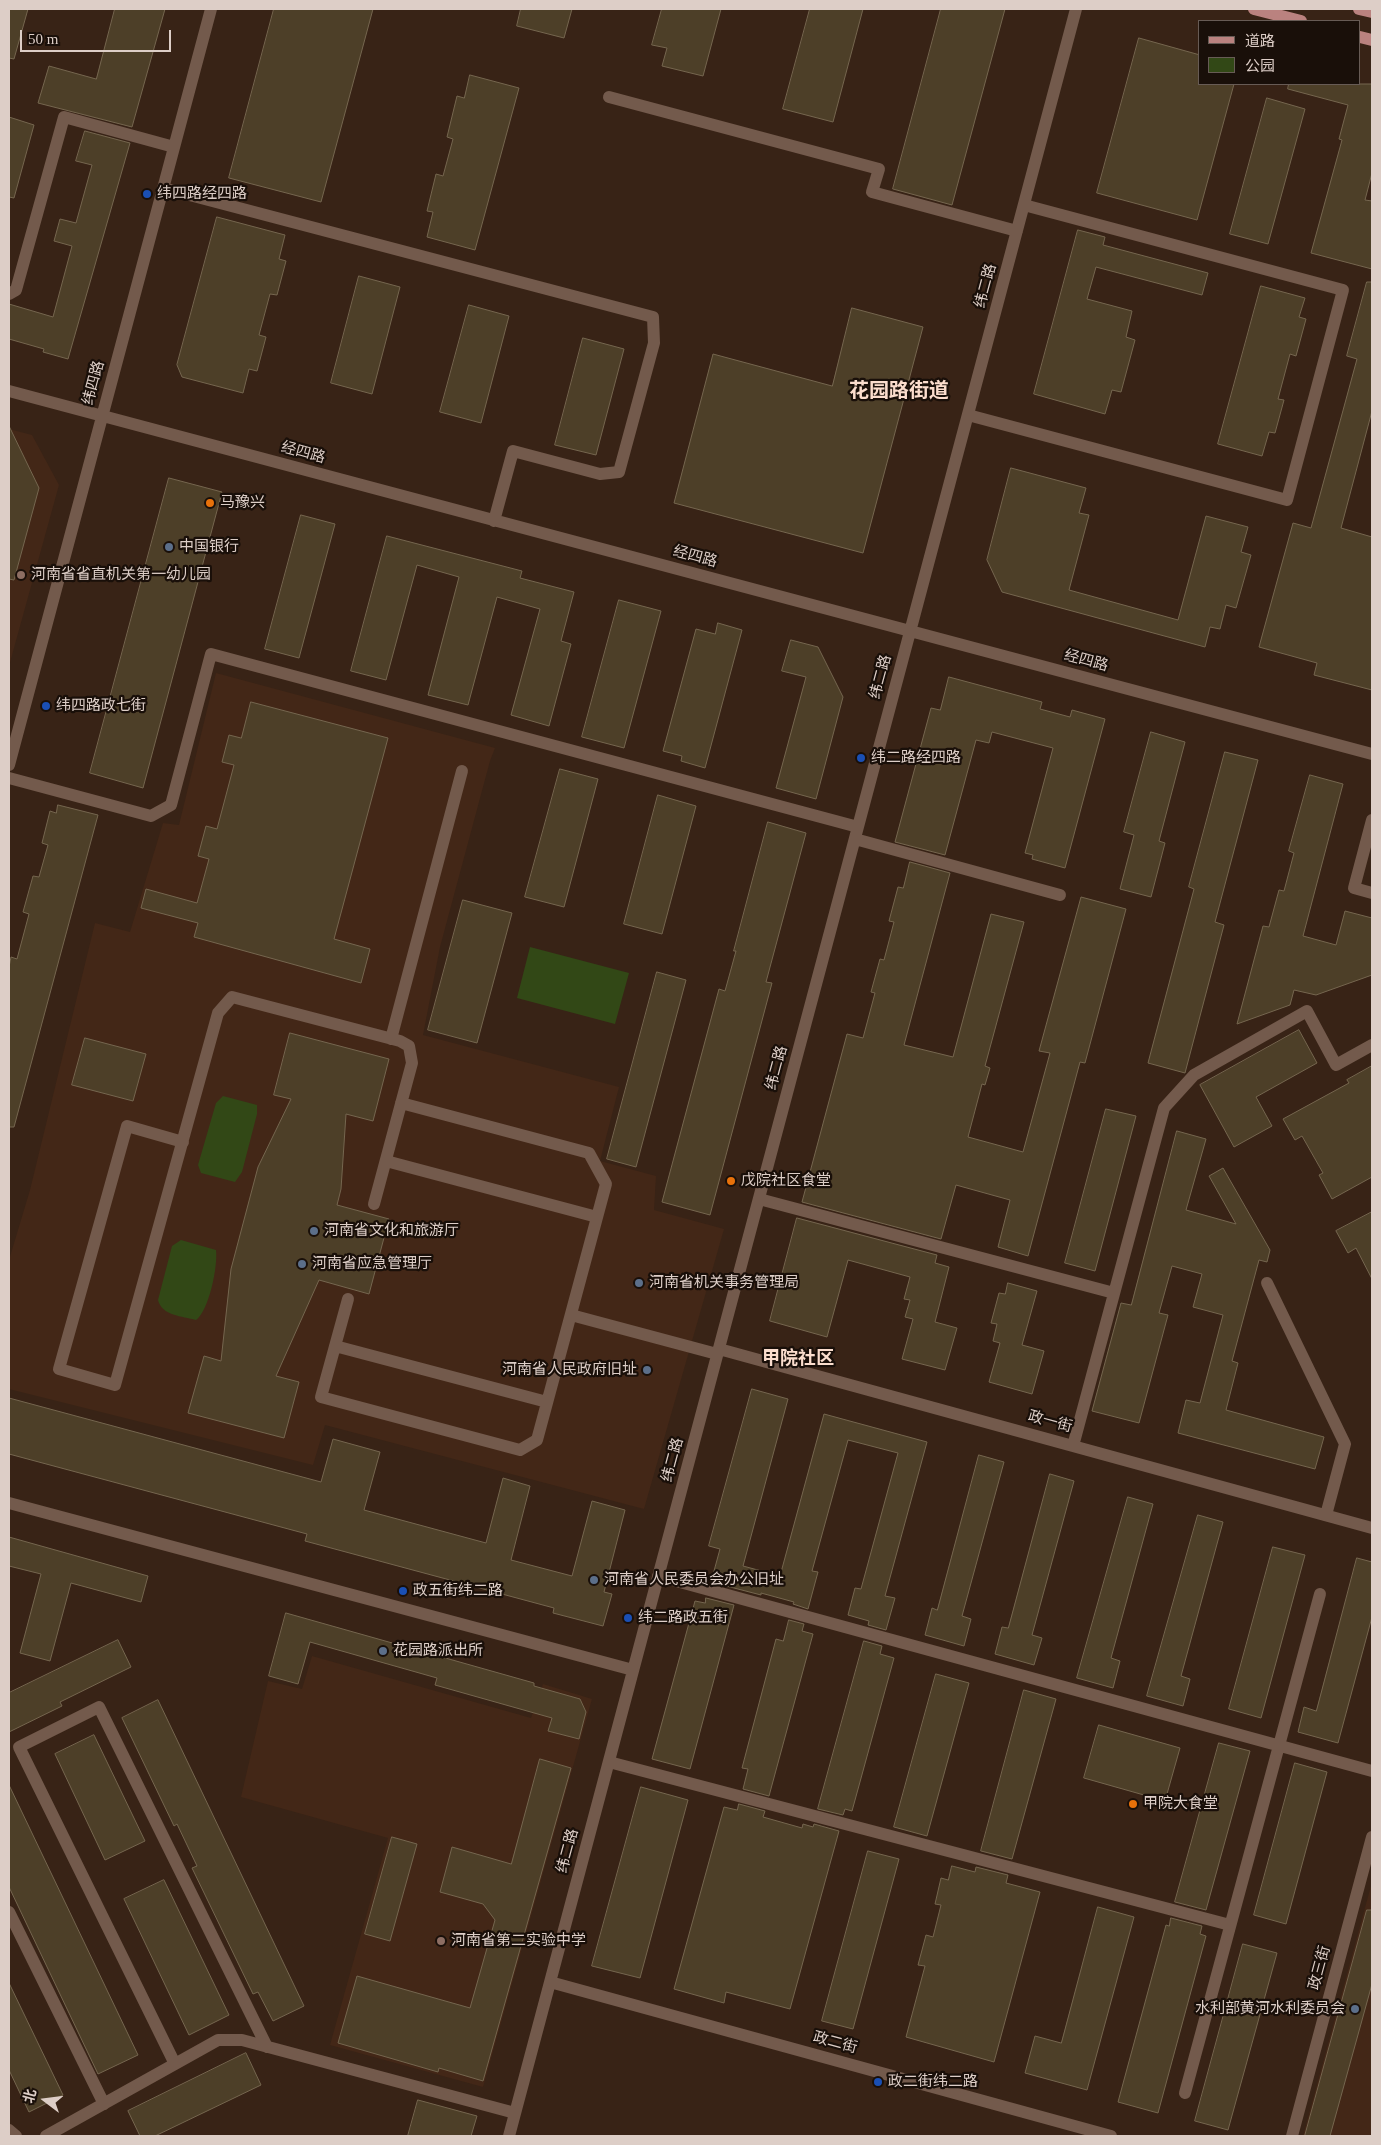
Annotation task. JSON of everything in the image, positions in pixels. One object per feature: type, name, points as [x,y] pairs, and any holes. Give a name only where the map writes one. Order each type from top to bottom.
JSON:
[{"type":"main road","points":[[1254,9],[1297,20]]},
{"type":"main road","points":[[1359,9],[1372,12]]},
{"type":"street","name":"纬四路","points":[[9,766],[210,9]]},
{"type":"street","name":"纬二路","points":[[509,2136],[1076,9]]},
{"type":"street","points":[[609,97],[879,169],[872,192],[1017,231]]},
{"type":"street","points":[[9,294],[16,290],[64,117],[174,147]]},
{"type":"street","points":[[163,188],[653,317],[654,343],[619,472],[600,474],[513,451],[494,521]]},
{"type":"street","points":[[968,415],[1287,500],[1343,290],[1024,205]]},
{"type":"street","name":"经四路","points":[[9,391],[1372,754]]},
{"type":"street","points":[[9,778],[151,816],[171,805],[211,654],[857,833],[1060,895]]},
{"type":"street","points":[[391,1039],[462,771]]},
{"type":"street","points":[[1372,820],[1354,888],[1372,893]]},
{"type":"street","points":[[182,1142],[127,1126],[59,1369],[115,1385],[218,1013],[232,997],[391,1039],[409,1046],[412,1063],[374,1204]]},
{"type":"street","points":[[1073,1446],[1164,1108],[1194,1075],[1307,1010],[1336,1065],[1372,1045]]},
{"type":"street","points":[[348,1299],[321,1397],[520,1450],[537,1440],[606,1184],[588,1153],[401,1103]]},
{"type":"street","points":[[386,1160],[597,1217]]},
{"type":"street","points":[[759,1199],[1114,1293]]},
{"type":"street","points":[[1267,1283],[1345,1444],[1326,1515]]},
{"type":"street","name":"政一街","points":[[571,1315],[718,1351],[1372,1528]]},
{"type":"street","points":[[335,1346],[547,1402]]},
{"type":"street","points":[[9,1503],[633,1670]]},
{"type":"street","points":[[658,1576],[1372,1771]]},
{"type":"street","points":[[1184,2093],[1320,1594]]},
{"type":"street","points":[[175,2064],[19,1748],[99,1708],[267,2047]]},
{"type":"street","points":[[609,1762],[1230,1925]]},
{"type":"street","name":"政三街","points":[[1292,2136],[1372,1837]]},
{"type":"street","points":[[9,1912],[104,2104]]},
{"type":"street","name":"政二街","points":[[550,1982],[1110,2136]]},
{"type":"street","points":[[46,2136],[218,2040],[242,2040],[515,2113]]},
{"type":"street","points":[[9,2130],[16,2136]]},
{"type":"shaded area","name":"河南省省直机关第一幼儿园","points":[[9,429],[32,435],[59,485],[9,666]]},
{"type":"shaded area","points":[[216,673],[495,748],[440,947],[423,1035],[619,1087],[600,1161],[656,1176],[654,1210],[724,1229],[644,1509],[325,1425],[313,1465],[9,1389],[9,1260],[30,1190],[95,923],[130,932],[163,823],[179,825]]},
{"type":"shaded area","name":"河南省第二实验中学","points":[[312,1656],[531,1718],[543,1684],[592,1699],[483,2087],[330,2045],[388,1838],[241,1797],[268,1681],[302,1689]]},
{"type":"shaded area","name":"水利部黄河水利委员会","points":[[1372,1882],[1372,2136],[1303,2136]]},
{"type":"green space","points":[[530,947],[629,973],[615,1024],[517,998]]},
{"type":"green space","points":[[223,1096],[257,1105],[257,1114],[242,1172],[235,1182],[201,1173],[198,1165],[216,1103]]},
{"type":"green space","points":[[181,1240],[216,1250],[216,1266],[212,1288],[205,1308],[196,1320],[168,1312],[160,1305],[158,1300],[172,1246]]},
{"type":"building","points":[[9,9],[28,9],[14,59],[9,58]]},
{"type":"building","points":[[115,9],[165,9],[132,127],[38,103],[49,66],[96,79]]},
{"type":"building","points":[[274,9],[373,9],[321,202],[229,178]]},
{"type":"building","points":[[521,9],[572,9],[564,38],[517,26]]},
{"type":"building","points":[[662,9],[721,9],[703,76],[662,66],[667,48],[652,45]]},
{"type":"building","points":[[810,9],[863,9],[833,122],[783,109]]},
{"type":"building","points":[[941,9],[1005,9],[952,205],[893,189]]},
{"type":"building","points":[[1139,38],[1198,54],[1198,85],[1234,85],[1197,220],[1097,193]]},
{"type":"building","points":[[470,75],[519,88],[475,250],[427,237],[433,212],[427,211],[436,174],[443,176],[453,139],[447,137],[457,96],[464,98]]},
{"type":"building","points":[[1372,84],[1372,173],[1365,200],[1372,201],[1372,269],[1311,253],[1342,140],[1339,139],[1348,105],[1288,89],[1289,85]]},
{"type":"building","points":[[1267,98],[1305,109],[1268,244],[1230,234]]},
{"type":"building","points":[[9,117],[34,125],[14,198],[9,197]]},
{"type":"building","points":[[85,131],[130,143],[68,359],[43,352],[44,349],[9,339],[9,304],[53,317],[72,246],[54,241],[60,219],[76,223],[92,165],[76,161]]},
{"type":"building","points":[[217,217],[285,235],[279,259],[286,261],[277,295],[270,294],[259,335],[266,337],[257,371],[249,369],[243,393],[182,377],[177,365]]},
{"type":"building","points":[[1078,230],[1105,237],[1103,245],[1208,273],[1202,295],[1096,267],[1087,299],[1132,311],[1126,337],[1135,340],[1121,392],[1112,390],[1105,414],[1034,394]]},
{"type":"building","points":[[359,276],[400,287],[372,394],[331,383]]},
{"type":"building","points":[[1367,282],[1372,282],[1372,411],[1341,528],[1372,537],[1372,690],[1314,675],[1317,663],[1259,647],[1293,523],[1311,528],[1357,359],[1347,356]]},
{"type":"building","points":[[1261,286],[1305,298],[1299,317],[1306,319],[1296,356],[1290,354],[1278,399],[1284,400],[1275,433],[1269,432],[1262,456],[1218,444]]},
{"type":"building","points":[[469,305],[509,316],[481,423],[440,412]]},
{"type":"building","points":[[852,308],[923,327],[863,553],[674,503],[713,354],[832,386]]},
{"type":"building","points":[[583,338],[624,349],[596,455],[555,445]]},
{"type":"building","points":[[9,426],[39,488],[14,580],[9,579]]},
{"type":"building","points":[[1011,468],[1086,488],[1079,513],[1089,515],[1069,590],[1178,620],[1206,516],[1248,527],[1241,552],[1251,555],[1236,608],[1226,605],[1220,629],[1210,627],[1205,647],[1002,592],[987,560]]},
{"type":"building","points":[[169,478],[222,492],[143,788],[90,773]]},
{"type":"building","points":[[301,515],[335,524],[299,658],[265,649]]},
{"type":"building","points":[[387,536],[522,571],[520,578],[574,592],[561,641],[571,644],[549,726],[511,715],[540,609],[497,597],[468,705],[428,695],[459,577],[417,565],[386,680],[351,671]]},
{"type":"building","points":[[619,600],[661,611],[624,748],[582,737]]},
{"type":"building","points":[[718,623],[742,630],[705,768],[681,761],[682,756],[663,751],[696,629],[715,634]]},
{"type":"building","points":[[791,640],[818,647],[843,697],[816,799],[776,788],[806,677],[782,671]]},
{"type":"building","points":[[949,677],[1042,702],[1040,709],[1070,717],[1072,710],[1105,719],[1065,868],[1032,859],[1033,855],[1025,853],[1053,748],[992,732],[989,743],[976,740],[945,855],[895,842],[931,708],[940,710]]},
{"type":"building","points":[[251,702],[388,738],[334,939],[370,949],[361,983],[194,937],[198,923],[141,908],[146,889],[197,903],[209,859],[198,856],[206,826],[217,829],[234,765],[222,762],[229,735],[241,738]]},
{"type":"building","points":[[1151,732],[1185,742],[1159,841],[1165,843],[1151,897],[1120,889],[1134,835],[1124,832]]},
{"type":"building","points":[[1225,752],[1258,760],[1215,922],[1224,925],[1185,1073],[1148,1063],[1194,889],[1189,887]]},
{"type":"building","points":[[560,769],[598,779],[564,907],[525,897]]},
{"type":"building","points":[[1310,775],[1343,784],[1303,936],[1336,945],[1345,911],[1372,918],[1372,975],[1316,995],[1294,990],[1290,1005],[1237,1024],[1263,926],[1269,927],[1279,890],[1284,891],[1294,853],[1289,851]]},
{"type":"building","points":[[658,795],[696,806],[662,934],[624,924]]},
{"type":"building","points":[[58,805],[98,815],[14,1127],[9,1127],[9,967],[11,957],[17,959],[29,914],[23,912],[33,876],[39,877],[48,845],[42,843],[50,811],[56,813]]},
{"type":"building","points":[[768,822],[806,833],[766,982],[772,983],[710,1215],[662,1202],[719,989],[725,991]]},
{"type":"building","points":[[910,862],[950,873],[904,1045],[953,1057],[991,914],[1024,922],[985,1066],[990,1068],[985,1085],[982,1084],[968,1137],[1023,1152],[1050,1053],[1039,1051],[1081,897],[1126,909],[1085,1063],[1080,1062],[1028,1256],[998,1247],[1010,1200],[956,1185],[941,1239],[802,1202],[847,1034],[863,1038],[875,993],[871,992],[880,959],[884,960],[894,922],[889,921],[898,887],[903,888]]},
{"type":"building","points":[[463,900],[512,913],[477,1043],[428,1030]]},
{"type":"building","points":[[657,972],[686,980],[636,1167],[607,1159]]},
{"type":"building","points":[[1299,1030],[1317,1063],[1256,1097],[1272,1126],[1234,1147],[1200,1085]]},
{"type":"building","points":[[290,1033],[389,1059],[373,1121],[346,1114],[341,1189],[337,1205],[389,1219],[369,1294],[319,1280],[276,1376],[299,1382],[284,1438],[188,1413],[204,1356],[221,1361],[231,1269],[258,1167],[291,1099],[274,1095]]},
{"type":"building","points":[[85,1038],[146,1054],[133,1101],[72,1085]]},
{"type":"building","points":[[1372,1066],[1372,1177],[1332,1199],[1319,1175],[1323,1173],[1302,1136],[1295,1140],[1283,1119],[1349,1083],[1347,1080]]},
{"type":"building","points":[[1106,1109],[1136,1116],[1095,1271],[1065,1263]]},
{"type":"building","points":[[1177,1131],[1206,1139],[1186,1210],[1236,1224],[1209,1176],[1223,1168],[1270,1250],[1267,1262],[1259,1260],[1232,1361],[1238,1363],[1226,1410],[1324,1437],[1315,1469],[1178,1433],[1186,1400],[1200,1403],[1223,1315],[1193,1307],[1202,1274],[1172,1266],[1159,1313],[1168,1315],[1139,1423],[1092,1411],[1121,1303],[1131,1305]]},
{"type":"building","points":[[1372,1212],[1372,1279],[1356,1248],[1348,1253],[1336,1231]]},
{"type":"building","points":[[797,1218],[937,1255],[935,1263],[949,1267],[935,1322],[957,1328],[945,1370],[902,1359],[913,1319],[905,1317],[910,1300],[904,1299],[910,1277],[848,1260],[827,1337],[770,1321]]},
{"type":"building","points":[[1008,1283],[1037,1291],[1022,1345],[1044,1351],[1032,1394],[989,1382],[1000,1343],[993,1341],[997,1324],[991,1323],[999,1293],[1005,1294]]},
{"type":"building","points":[[752,1389],[788,1399],[743,1566],[780,1576],[824,1414],[927,1442],[885,1596],[895,1598],[886,1630],[868,1625],[869,1621],[848,1615],[855,1588],[861,1589],[898,1453],[848,1440],[812,1571],[818,1572],[808,1609],[793,1604],[794,1602],[711,1582],[720,1549],[709,1546]]},
{"type":"building","points":[[9,1398],[321,1482],[333,1439],[380,1452],[364,1510],[486,1543],[503,1478],[530,1486],[511,1560],[572,1576],[592,1501],[625,1510],[604,1592],[612,1594],[603,1626],[553,1613],[554,1608],[305,1541],[307,1534],[9,1454]]},
{"type":"building","points":[[979,1455],[1004,1462],[962,1616],[971,1619],[964,1646],[925,1635],[932,1608],[937,1610]]},
{"type":"building","points":[[1050,1474],[1074,1481],[1032,1635],[1042,1638],[1034,1665],[995,1654],[1002,1627],[1008,1628]]},
{"type":"building","points":[[1128,1497],[1153,1504],[1111,1658],[1120,1661],[1113,1688],[1077,1678]]},
{"type":"building","points":[[1198,1515],[1223,1522],[1181,1676],[1190,1679],[1183,1706],[1147,1696]]},
{"type":"building","points":[[9,1537],[148,1576],[141,1602],[71,1583],[50,1661],[20,1653],[41,1574],[9,1566]]},
{"type":"building","points":[[1273,1547],[1305,1555],[1261,1718],[1229,1709]]},
{"type":"building","points":[[1357,1558],[1372,1562],[1372,1617],[1338,1743],[1298,1732],[1304,1707],[1316,1711]]},
{"type":"building","points":[[706,1598],[734,1605],[690,1769],[652,1759],[695,1601],[705,1603]]},
{"type":"building","points":[[286,1613],[534,1683],[534,1686],[580,1699],[586,1712],[579,1739],[548,1731],[552,1718],[435,1685],[437,1678],[310,1642],[298,1684],[269,1676]]},
{"type":"building","points":[[789,1620],[804,1624],[802,1631],[813,1634],[769,1796],[743,1789],[748,1769],[742,1768],[776,1639],[783,1641]]},
{"type":"building","points":[[118,1640],[131,1667],[60,1702],[62,1706],[9,1732],[9,1693]]},
{"type":"building","points":[[864,1641],[882,1646],[880,1654],[894,1658],[852,1811],[845,1809],[843,1815],[818,1809]]},
{"type":"building","points":[[936,1674],[969,1683],[927,1836],[894,1827]]},
{"type":"building","points":[[1024,1690],[1056,1699],[1012,1859],[981,1851]]},
{"type":"building","points":[[158,1700],[304,2006],[273,2021],[258,1992],[253,1994],[192,1868],[197,1866],[177,1824],[174,1826],[122,1718]]},
{"type":"building","points":[[1099,1725],[1180,1748],[1165,1801],[1084,1778]]},
{"type":"building","points":[[94,1735],[145,1841],[105,1860],[55,1754]]},
{"type":"building","points":[[1219,1743],[1250,1751],[1206,1910],[1175,1902]]},
{"type":"building","points":[[540,1759],[571,1768],[483,2081],[439,2068],[438,2072],[338,2043],[357,1976],[470,2008],[495,1920],[483,1904],[440,1892],[452,1847],[511,1864]]},
{"type":"building","points":[[1295,1763],[1327,1772],[1286,1924],[1254,1915]]},
{"type":"building","points":[[9,1785],[138,2055],[98,2074],[9,1887]]},
{"type":"building","points":[[641,1787],[688,1800],[640,1978],[592,1966]]},
{"type":"building","points":[[739,1804],[765,1811],[763,1817],[802,1828],[803,1824],[813,1827],[814,1824],[839,1831],[790,2009],[726,1992],[724,2003],[674,1989],[724,1807],[737,1810]]},
{"type":"building","points":[[392,1837],[417,1844],[390,1941],[365,1934]]},
{"type":"building","points":[[868,1851],[899,1859],[853,2029],[822,2021]]},
{"type":"building","points":[[952,1866],[975,1872],[976,1867],[1008,1875],[1006,1883],[1040,1892],[994,2062],[906,2037],[925,1966],[918,1965],[926,1935],[933,1937],[941,1905],[935,1904],[941,1878],[948,1880]]},
{"type":"building","points":[[164,1880],[229,2015],[189,2035],[124,1899]]},
{"type":"building","points":[[1098,1907],[1134,1917],[1087,2090],[1025,2073],[1035,2036],[1061,2043]]},
{"type":"building","points":[[1367,1910],[1372,1910],[1372,1984],[1330,2136],[1305,2136]]},
{"type":"building","points":[[1171,1918],[1202,1926],[1200,1934],[1206,1936],[1158,2113],[1118,2102],[1166,1925],[1169,1926]]},
{"type":"building","points":[[1243,1944],[1277,1953],[1228,2130],[1195,2121]]},
{"type":"building","points":[[9,1983],[63,2095],[29,2112],[9,2070]]},
{"type":"building","points":[[246,2053],[261,2085],[155,2136],[140,2136],[128,2111]]},
{"type":"building","points":[[418,2100],[477,2116],[471,2136],[408,2136]]},
{"type":"place","name":"纬四路经四路","points":[[147,194]]},
{"type":"place","name":"马豫兴","points":[[210,503]]},
{"type":"place","name":"中国银行","points":[[169,547]]},
{"type":"place","name":"河南省省直机关第一幼儿园","points":[[21,575]]},
{"type":"place","name":"纬四路政七街","points":[[46,706]]},
{"type":"place","name":"纬二路经四路","points":[[861,758]]},
{"type":"place","name":"戊院社区食堂","points":[[731,1181]]},
{"type":"place","name":"河南省文化和旅游厅","points":[[314,1231]]},
{"type":"place","name":"河南省应急管理厅","points":[[302,1264]]},
{"type":"place","name":"河南省机关事务管理局","points":[[639,1283]]},
{"type":"place","name":"河南省人民政府旧址","points":[[647,1370]]},
{"type":"place","name":"河南省人民委员会办公旧址","points":[[594,1580]]},
{"type":"place","name":"政五街纬二路","points":[[403,1591]]},
{"type":"place","name":"纬二路政五街","points":[[628,1618]]},
{"type":"place","name":"花园路派出所","points":[[383,1651]]},
{"type":"place","name":"甲院大食堂","points":[[1133,1804]]},
{"type":"place","name":"河南省第二实验中学","points":[[441,1941]]},
{"type":"place","name":"水利部黄河水利委员会","points":[[1355,2009]]},
{"type":"place","name":"政二街纬二路","points":[[878,2082]]},
{"type":"district","name":"花园路街道","points":[[899,392]]},
{"type":"district","name":"甲院社区","points":[[798,1359]]}]
